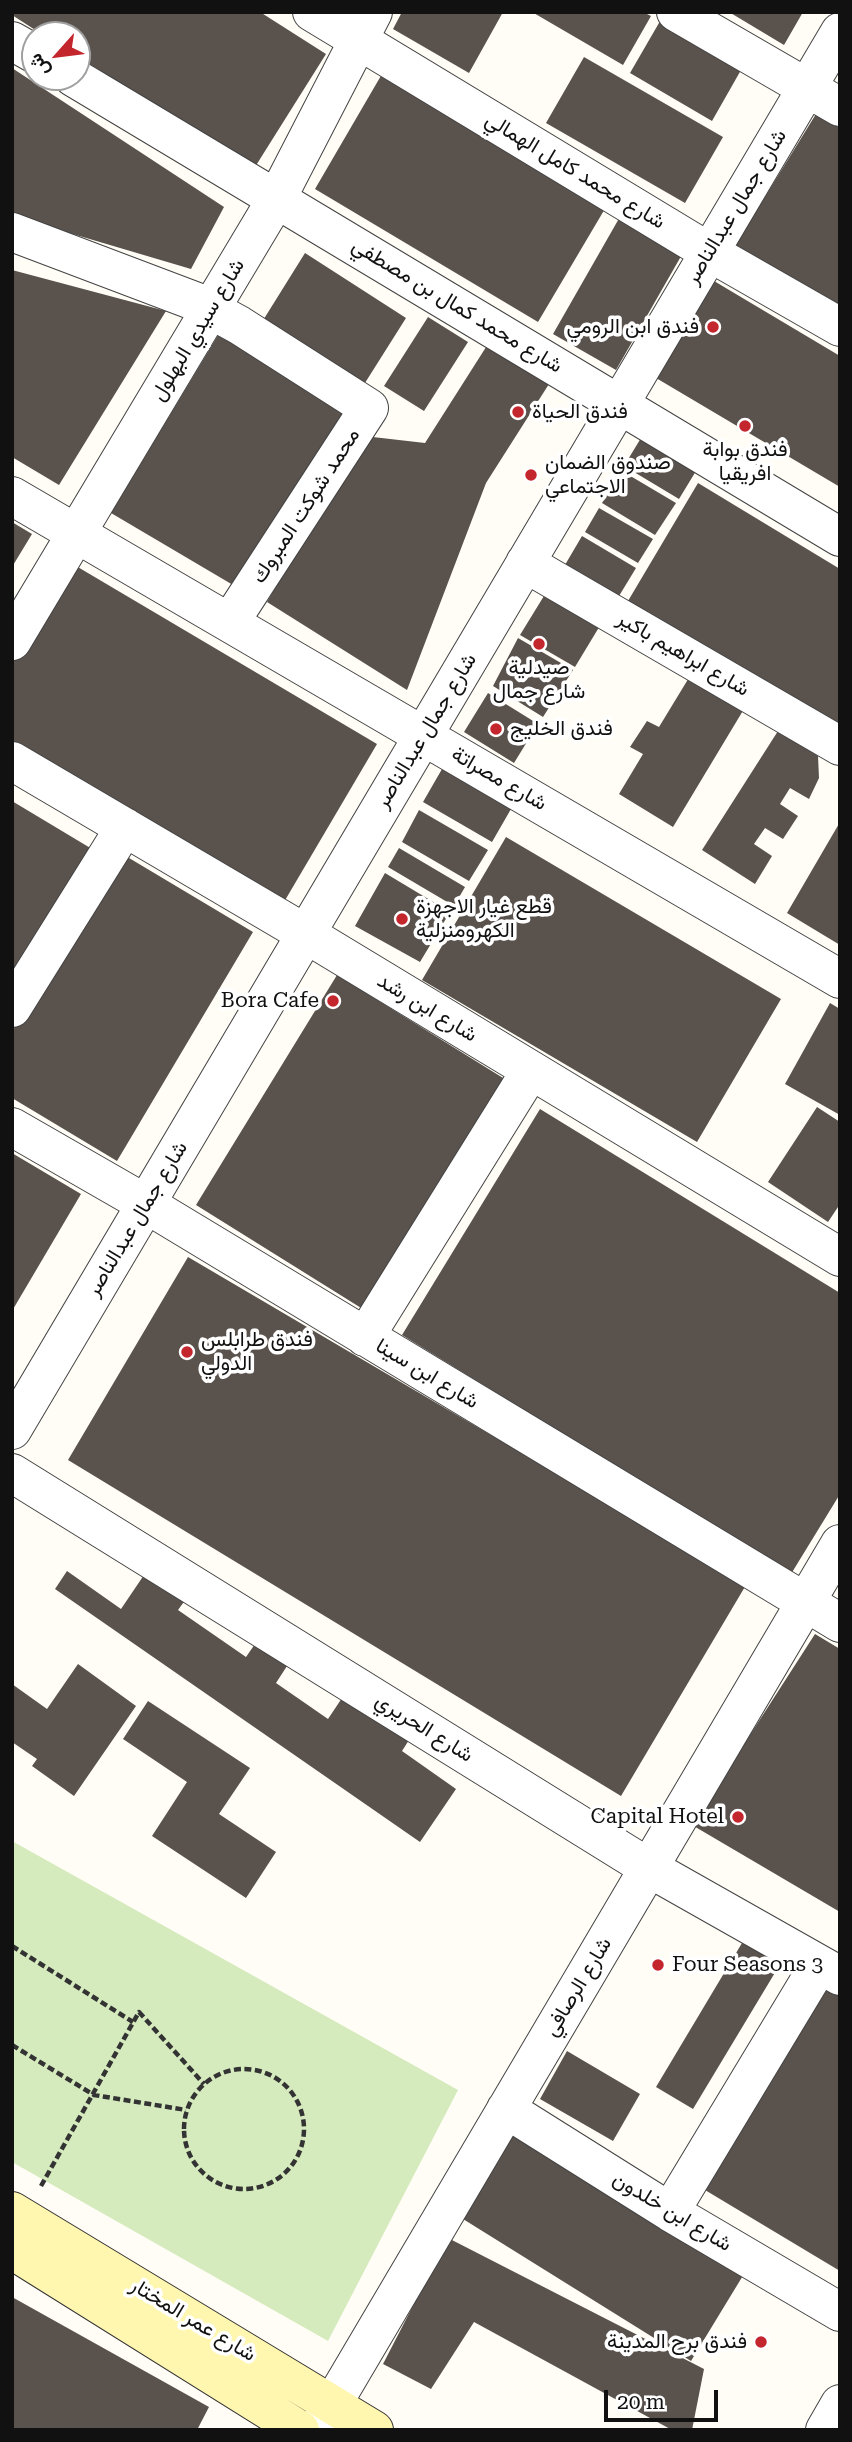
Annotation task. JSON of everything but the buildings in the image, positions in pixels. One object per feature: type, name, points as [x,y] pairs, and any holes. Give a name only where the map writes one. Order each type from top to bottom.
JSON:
[{"type":"main road","name":"شارع عمر المختار","points":[[16,2226],[325,2417],[374,2430]]},
{"type":"main road","name":"شارع عمر المختار","points":[[16,2226],[300,2430]]},
{"type":"street","name":"شارع محمد كامل الهمالي","points":[[312,12],[365,26],[709,252],[840,327]]},
{"type":"street","points":[[676,12],[840,107]]},
{"type":"street","name":"شارع سيدي البهلول","points":[[12,641],[277,198],[365,26]]},
{"type":"street","name":"شارع جمال عبدالناصر","points":[[12,1430],[840,32]]},
{"type":"street","name":"شارع محمد كمال بن مصطفي","points":[[91,88],[840,537]]},
{"type":"street","name":"محمد شوكت المبروك","points":[[12,232],[197,302],[369,408],[230,622]]},
{"type":"street","name":"شارع مصراتة","points":[[12,496],[840,979]]},
{"type":"street","name":"شارع ابراهيم باكير","points":[[525,563],[840,746]]},
{"type":"street","name":"شارع ابن رشد","points":[[12,761],[306,934],[840,1257]]},
{"type":"street","points":[[12,1008],[125,827]]},
{"type":"street","points":[[365,1337],[531,1070]]},
{"type":"street","name":"شارع ابن سينا","points":[[12,1127],[146,1204],[840,1623]]},
{"type":"street","name":"شارع الحريري","points":[[12,1473],[649,1868],[829,1970]]},
{"type":"street","name":"شارع الرصافي","points":[[325,2417],[840,1544]]},
{"type":"street","points":[[670,2212],[829,1970]]},
{"type":"street","name":"شارع ابن خلدون","points":[[506,2109],[670,2212],[840,2312]]},
{"type":"street","points":[[825,2430],[840,2404]]},
{"type":"path","points":[[12,1946],[133,2022]]},
{"type":"path","points":[[16,2226],[94,2095],[139,2012],[204,2084]]},
{"type":"path","points":[[12,2045],[94,2095],[186,2110]]},
{"type":"path","points":[[247,2068],[266,2073],[283,2083],[296,2099],[303,2118],[304,2138],[298,2157],[285,2174],[268,2185],[239,2189],[228,2188],[210,2180],[196,2166],[187,2149],[183,2130],[186,2110],[195,2093],[204,2084],[227,2071],[247,2068]]},
{"type":"green space","points":[[12,1841],[458,2090],[328,2341],[12,2162]]},
{"type":"place","name":"فندق ابن الرومي","points":[[713,327]]},
{"type":"place","name":"فندق الحياة","points":[[518,412]]},
{"type":"place","name":"فندق بوابة افريقيا","points":[[745,426]]},
{"type":"place","name":"صندوق الضمان الاجتماعي","points":[[531,475]]},
{"type":"place","name":"صيدلية شارع جمال","points":[[539,644]]},
{"type":"place","name":"فندق الخليج","points":[[496,729]]},
{"type":"place","name":"قطع غيار الاجهزة الكهرومنزلية","points":[[402,919]]},
{"type":"place","name":"Bora Cafe","points":[[333,1001]]},
{"type":"place","name":"فندق طرابلس الدولي","points":[[187,1352]]},
{"type":"place","name":"Capital Hotel","points":[[738,1817]]},
{"type":"place","name":"Four Seasons 3","points":[[658,1965]]},
{"type":"place","name":"فندق برح المدينة","points":[[761,2342]]}]
